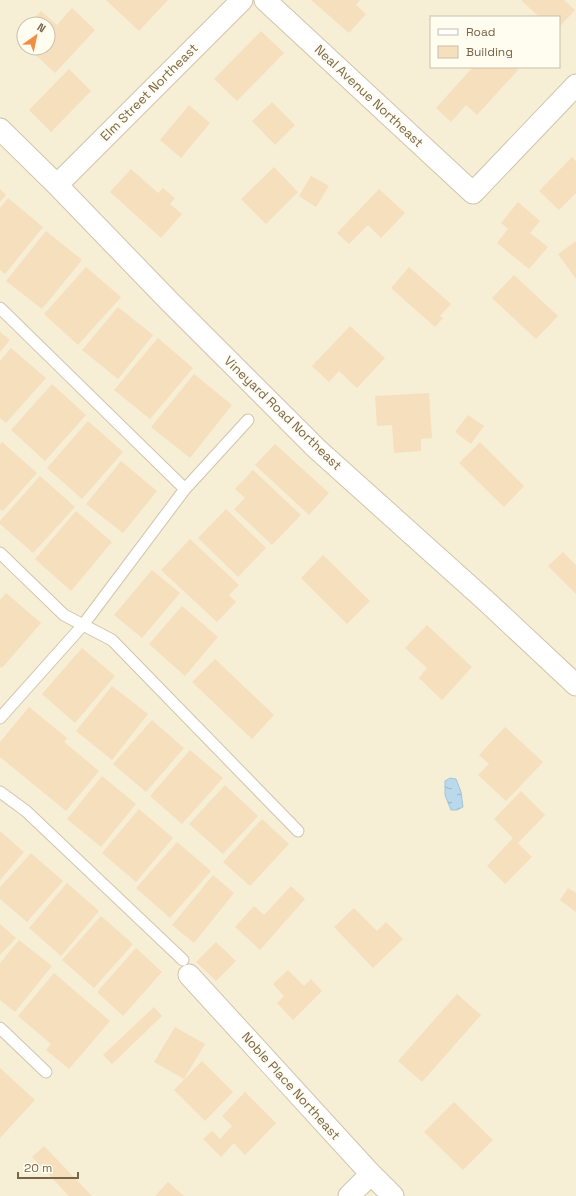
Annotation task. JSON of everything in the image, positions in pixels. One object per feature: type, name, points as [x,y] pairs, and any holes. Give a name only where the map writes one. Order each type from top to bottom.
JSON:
[{"type":"street","name":"Elm Street Northeast","points":[[57,184],[242,0]]},
{"type":"street","name":"Neal Avenue Northeast","points":[[265,0],[473,193],[576,85]]},
{"type":"street","name":"Vineyard Road Northeast","points":[[0,129],[57,184],[174,305],[317,449],[485,600],[576,685]]},
{"type":"street","name":"Noble Place Northeast","points":[[186,968],[371,1174],[393,1196]]},
{"type":"street","points":[[349,1196],[371,1174]]},
{"type":"lane","points":[[0,308],[185,489]]},
{"type":"lane","points":[[0,718],[83,625],[185,489],[248,420]]},
{"type":"lane","points":[[0,553],[64,615],[112,640],[298,831]]},
{"type":"lane","points":[[0,792],[26,811],[186,968]]},
{"type":"lane","points":[[0,1028],[46,1072]]},
{"type":"shaded area","points":[[0,0],[576,0],[576,1196],[0,1196]]},
{"type":"water","points":[[450,778],[456,779],[461,792],[463,807],[457,810],[451,810],[445,795],[445,781]]},
{"type":"building","points":[[106,0],[168,0],[139,31]]},
{"type":"building","points":[[311,0],[360,0],[356,5],[366,14],[349,33]]},
{"type":"building","points":[[521,0],[564,0],[575,10],[560,26],[560,16],[538,16]]},
{"type":"building","points":[[72,8],[95,30],[55,73],[37,56],[56,56],[56,24],[57,25]]},
{"type":"building","points":[[41,11],[47,16],[36,16]]},
{"type":"building","points":[[261,31],[284,53],[237,101],[214,79]]},
{"type":"building","points":[[472,68],[516,68],[518,70],[477,115],[466,105],[451,122],[436,108]]},
{"type":"building","points":[[69,69],[91,91],[51,132],[29,110]]},
{"type":"building","points":[[272,102],[295,125],[275,145],[252,121]]},
{"type":"building","points":[[189,105],[210,123],[181,158],[160,140]]},
{"type":"building","points":[[572,157],[576,161],[576,193],[559,210],[539,191]]},
{"type":"building","points":[[274,167],[298,192],[266,224],[241,199]]},
{"type":"building","points":[[131,169],[158,193],[163,188],[175,198],[170,204],[182,214],[161,238],[110,192]]},
{"type":"building","points":[[311,176],[329,186],[316,207],[299,196]]},
{"type":"building","points":[[0,189],[6,195],[0,202]]},
{"type":"building","points":[[379,189],[405,213],[381,238],[368,225],[349,244],[337,233]]},
{"type":"building","points":[[8,198],[43,227],[5,274],[0,270],[0,208]]},
{"type":"building","points":[[518,202],[540,221],[530,233],[548,247],[529,269],[497,243],[508,229],[501,223]]},
{"type":"building","points":[[46,231],[82,260],[42,309],[6,281]]},
{"type":"building","points":[[576,241],[576,279],[558,254]]},
{"type":"building","points":[[86,267],[121,297],[78,345],[44,314]]},
{"type":"building","points":[[409,267],[451,304],[440,316],[443,318],[435,327],[391,288]]},
{"type":"building","points":[[514,275],[558,316],[536,339],[492,298]]},
{"type":"building","points":[[118,307],[153,335],[118,379],[82,350]]},
{"type":"building","points":[[350,326],[385,358],[357,388],[339,371],[329,382],[312,366]]},
{"type":"building","points":[[0,332],[10,340],[0,352]]},
{"type":"building","points":[[158,338],[193,368],[150,419],[114,390]]},
{"type":"building","points":[[11,348],[46,378],[6,423],[0,418],[0,361]]},
{"type":"building","points":[[194,374],[232,405],[190,458],[151,427]]},
{"type":"building","points":[[52,384],[86,415],[45,461],[11,430]]},
{"type":"building","points":[[429,393],[432,438],[421,439],[421,451],[394,453],[392,425],[377,426],[375,396]]},
{"type":"building","points":[[468,415],[484,426],[471,444],[455,432]]},
{"type":"building","points":[[88,421],[123,452],[82,499],[47,468]]},
{"type":"building","points":[[2,442],[37,473],[3,511],[0,509],[0,445]]},
{"type":"building","points":[[480,442],[524,486],[504,507],[459,463]]},
{"type":"building","points":[[275,444],[329,493],[309,515],[255,465]]},
{"type":"building","points":[[121,461],[157,491],[123,533],[86,504]]},
{"type":"building","points":[[253,470],[301,515],[272,545],[234,509],[245,498],[235,489]]},
{"type":"building","points":[[40,476],[75,507],[33,553],[0,524],[0,521]]},
{"type":"building","points":[[226,509],[266,548],[238,577],[198,538]]},
{"type":"building","points":[[76,511],[112,542],[71,591],[35,559]]},
{"type":"building","points":[[190,539],[239,585],[229,595],[236,602],[217,622],[161,570]]},
{"type":"building","points":[[563,552],[576,565],[576,594],[548,566]]},
{"type":"building","points":[[323,555],[370,601],[347,624],[301,578]]},
{"type":"building","points":[[152,570],[180,593],[142,638],[114,615]]},
{"type":"building","points":[[6,593],[41,623],[2,668],[0,667],[0,600]]},
{"type":"building","points":[[182,606],[218,637],[185,676],[149,644]]},
{"type":"building","points":[[427,625],[472,667],[442,700],[419,678],[427,668],[405,648]]},
{"type":"building","points":[[82,648],[115,676],[75,723],[42,694]]},
{"type":"building","points":[[215,659],[274,715],[252,739],[192,682]]},
{"type":"building","points":[[112,686],[148,714],[112,760],[76,731]]},
{"type":"building","points":[[29,707],[67,738],[64,742],[99,771],[66,811],[0,757],[0,742]]},
{"type":"building","points":[[152,720],[184,748],[146,792],[113,764]]},
{"type":"building","points":[[505,727],[543,762],[506,801],[478,775],[489,764],[479,755]]},
{"type":"building","points":[[190,750],[223,778],[182,824],[150,796]]},
{"type":"building","points":[[102,776],[136,804],[101,847],[67,819]]},
{"type":"building","points":[[225,785],[258,816],[223,854],[189,824]]},
{"type":"building","points":[[521,791],[545,815],[518,843],[532,857],[505,884],[487,866],[513,838],[494,819]]},
{"type":"building","points":[[139,809],[173,838],[136,882],[102,853]]},
{"type":"building","points":[[262,819],[289,844],[250,886],[223,862]]},
{"type":"building","points":[[0,831],[24,852],[0,880]]},
{"type":"building","points":[[177,842],[211,871],[170,918],[136,888]]},
{"type":"building","points":[[31,853],[63,881],[27,922],[0,899],[0,887]]},
{"type":"building","points":[[213,875],[234,893],[194,943],[172,925]]},
{"type":"building","points":[[67,883],[99,911],[61,956],[29,928]]},
{"type":"building","points":[[291,886],[305,899],[260,950],[235,927],[254,906],[264,915]]},
{"type":"building","points":[[568,888],[576,893],[576,912],[560,900]]},
{"type":"building","points":[[354,908],[377,931],[386,922],[403,939],[373,968],[334,927]]},
{"type":"building","points":[[101,916],[133,944],[94,988],[62,960]]},
{"type":"building","points":[[0,924],[16,938],[0,955]]},
{"type":"building","points":[[19,940],[52,966],[15,1012],[0,1000],[0,963]]},
{"type":"building","points":[[216,942],[236,961],[216,981],[196,962]]},
{"type":"building","points":[[136,948],[162,972],[123,1016],[97,992]]},
{"type":"building","points":[[288,970],[304,986],[311,979],[322,991],[293,1020],[277,1003],[284,996],[273,984]]},
{"type":"building","points":[[54,973],[110,1021],[69,1069],[46,1050],[51,1044],[18,1016]]},
{"type":"building","points":[[457,994],[481,1015],[422,1082],[398,1061]]},
{"type":"building","points":[[154,1007],[162,1016],[112,1064],[103,1055]]},
{"type":"building","points":[[175,1027],[205,1044],[184,1079],[154,1062]]},
{"type":"building","points":[[202,1061],[233,1092],[205,1121],[174,1090]]},
{"type":"building","points":[[0,1068],[35,1100],[0,1138]]},
{"type":"building","points":[[245,1092],[276,1123],[245,1155],[234,1143],[221,1157],[203,1139],[212,1131],[220,1139],[232,1126],[222,1116]]},
{"type":"building","points":[[454,1102],[493,1140],[463,1170],[424,1132]]},
{"type":"building","points":[[44,1146],[92,1196],[69,1196],[32,1157]]},
{"type":"building","points":[[168,1182],[184,1196],[155,1196]]}]
